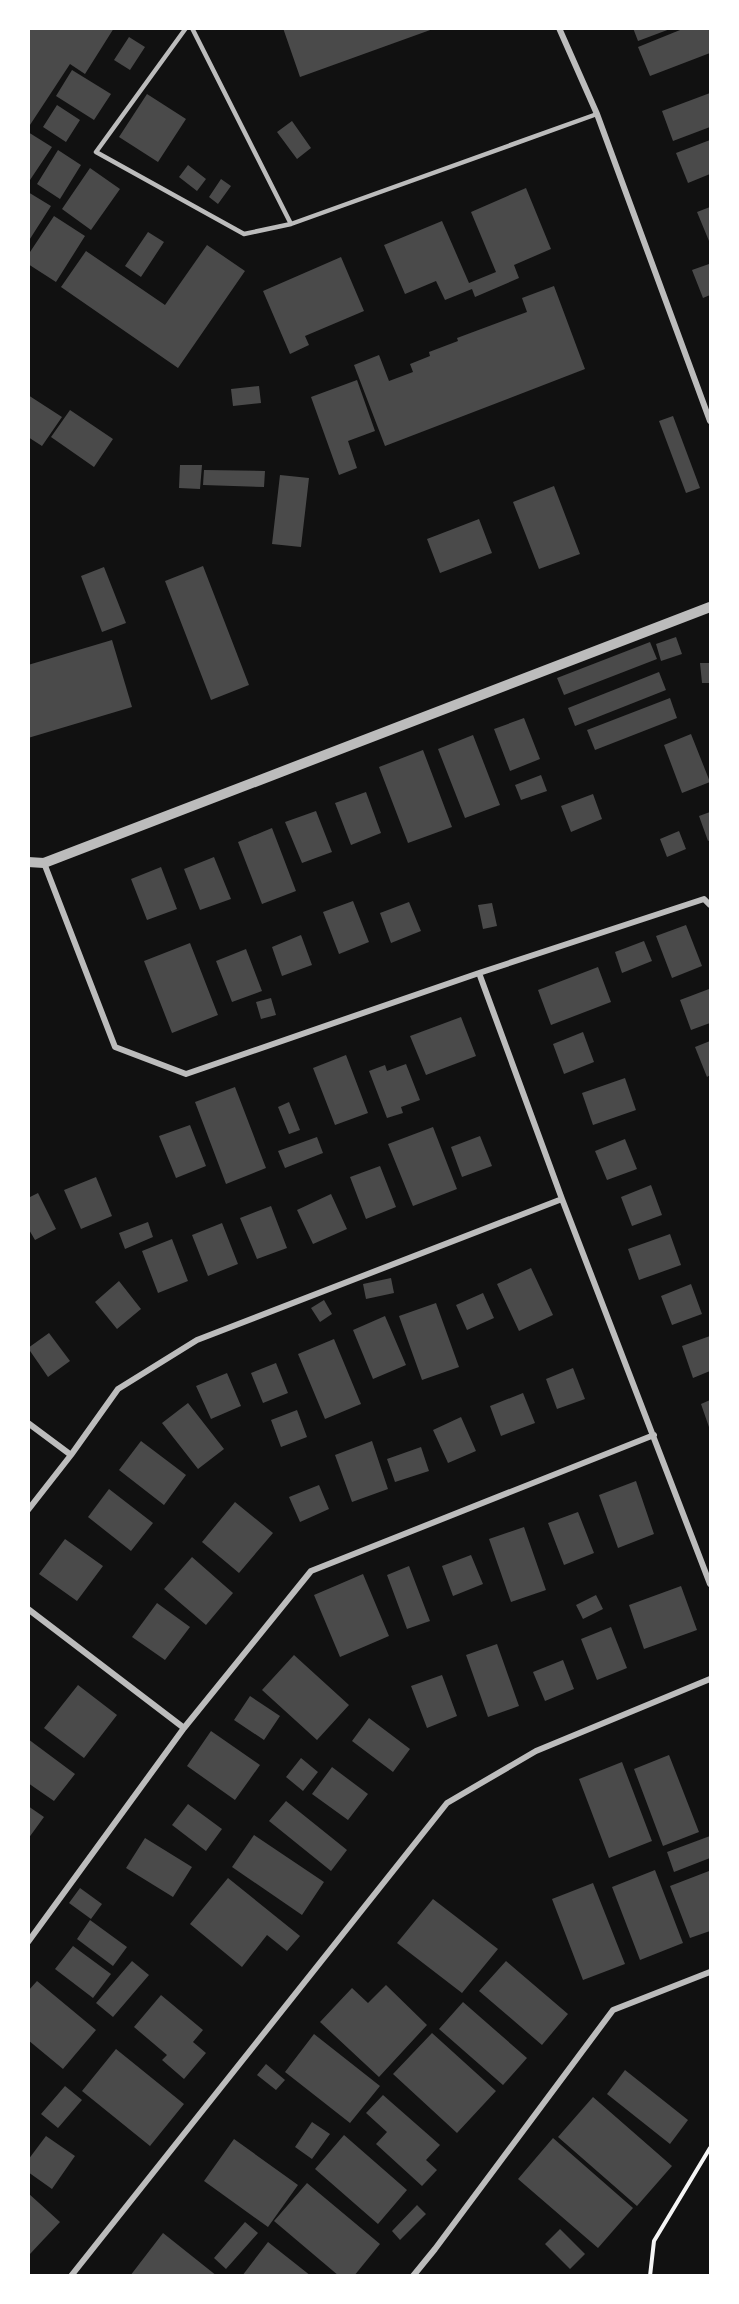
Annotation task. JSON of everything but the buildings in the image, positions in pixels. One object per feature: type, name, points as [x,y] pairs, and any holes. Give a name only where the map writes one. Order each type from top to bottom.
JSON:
[{"type":"street","points":[[559,28],[597,114],[711,421]]},
{"type":"street","points":[[28,862],[44,862],[711,607]]},
{"type":"street","points":[[44,862],[115,1047],[186,1074],[704,898],[711,904]]},
{"type":"street","points":[[479,973],[562,1199],[711,1584]]},
{"type":"street","points":[[28,1510],[118,1389],[197,1340],[562,1199]]},
{"type":"street","points":[[28,1423],[71,1455]]},
{"type":"street","points":[[28,1942],[184,1728],[311,1571],[654,1435]]},
{"type":"street","points":[[28,1609],[184,1728]]},
{"type":"street","points":[[71,2276],[447,1803],[536,1751],[711,1679]]},
{"type":"street","points":[[413,2276],[613,2010],[711,1972]]},
{"type":"lane","points":[[186,28],[96,152],[244,234],[291,224],[597,114]]},
{"type":"lane","points":[[192,28],[291,224]]},
{"type":"path","points":[[650,2276],[654,2241],[711,2148]]}]
